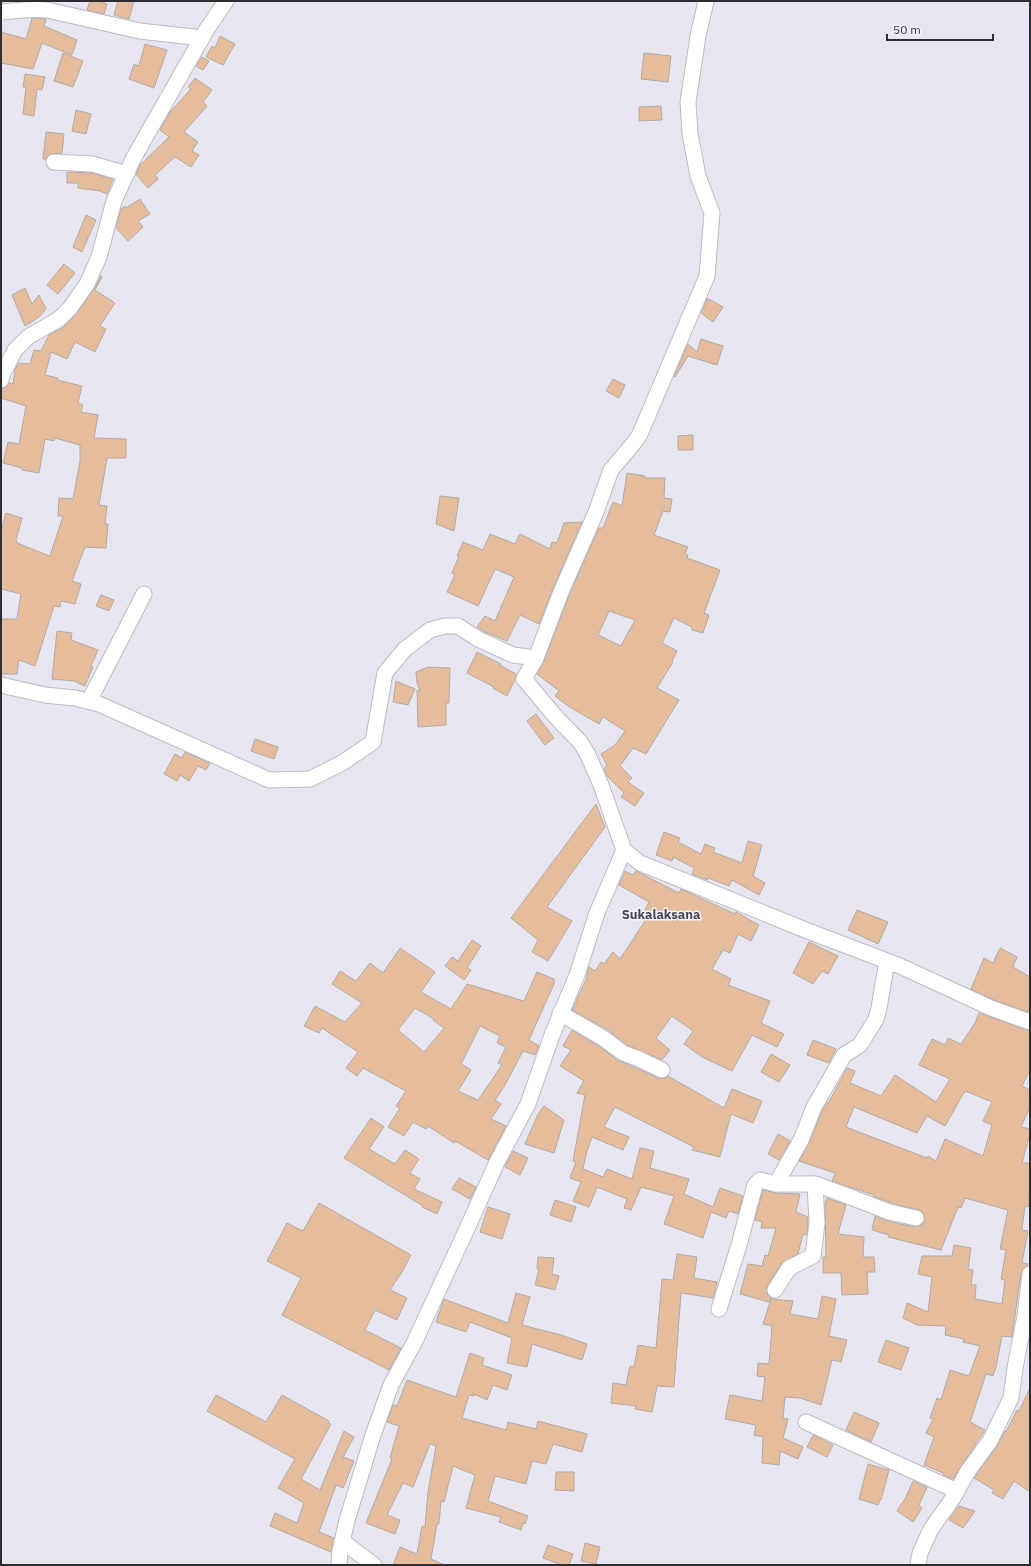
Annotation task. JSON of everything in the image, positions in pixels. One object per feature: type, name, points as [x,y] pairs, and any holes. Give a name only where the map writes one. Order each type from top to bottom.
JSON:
[{"type":"street","points":[[1,380],[15,350],[28,338],[59,319],[70,308],[87,284],[99,257],[114,202],[133,159],[202,38],[226,1]]},
{"type":"street","points":[[706,1],[698,36],[688,102],[690,134],[698,176],[712,213],[707,276],[637,438],[611,470],[596,512],[561,592],[536,658],[524,678],[555,716],[581,743],[601,785],[624,850],[640,863],[887,961],[991,1008],[1030,1022]]},
{"type":"street","points":[[1,12],[21,11],[33,8],[140,31],[202,38]]},
{"type":"street","points":[[54,162],[92,164],[127,174]]},
{"type":"street","points":[[89,701],[144,594]]},
{"type":"street","points":[[1,685],[45,695],[89,701],[99,704],[269,780],[310,779],[342,762],[373,742],[386,673],[405,649],[430,630],[445,626],[458,626],[478,639],[513,655],[536,658]]},
{"type":"street","points":[[339,1565],[342,1541],[347,1520],[366,1456],[391,1385],[414,1343],[498,1160],[528,1104],[560,1013],[577,975],[597,913],[624,850]]},
{"type":"street","points":[[776,1184],[801,1140],[814,1107],[844,1055],[860,1045],[876,1019],[887,961]]},
{"type":"street","points":[[560,1013],[603,1038],[626,1055],[639,1059],[662,1070]]},
{"type":"street","points":[[719,1309],[739,1245],[755,1185],[760,1180],[776,1184],[815,1184],[889,1212],[916,1218]]},
{"type":"street","points":[[775,1290],[789,1268],[813,1256],[817,1223],[815,1184]]},
{"type":"street","points":[[918,1565],[920,1553],[931,1529],[957,1491],[968,1471],[990,1441],[1011,1398],[1025,1316],[1030,1274]]},
{"type":"street","points":[[806,1422],[957,1491]]},
{"type":"street","points":[[342,1541],[374,1565]]},
{"type":"building","points":[[90,1],[99,1],[107,4],[104,14],[87,10]]},
{"type":"building","points":[[118,1],[134,1],[129,19],[114,15]]},
{"type":"building","points":[[32,18],[46,19],[44,26],[77,40],[72,55],[42,43],[33,69],[1,63],[1,32],[26,39]]},
{"type":"building","points":[[220,36],[235,44],[223,65],[206,57],[212,46],[215,48]]},
{"type":"building","points":[[145,44],[167,50],[154,88],[129,79],[134,64],[139,66]]},
{"type":"building","points":[[63,53],[83,61],[73,87],[54,81]]},
{"type":"building","points":[[644,53],[671,56],[668,82],[641,79]]},
{"type":"building","points":[[202,57],[209,61],[203,70],[196,66]]},
{"type":"building","points":[[25,74],[45,77],[42,90],[37,89],[34,116],[23,114],[26,87],[23,87]]},
{"type":"building","points":[[195,78],[212,90],[203,102],[207,106],[184,132],[198,142],[192,151],[199,155],[191,167],[175,157],[155,175],[158,179],[148,188],[136,174],[140,165],[169,137],[160,130],[171,111],[191,89],[188,87]]},
{"type":"building","points":[[661,106],[662,120],[639,121],[639,107]]},
{"type":"building","points":[[76,110],[91,114],[86,134],[72,131]]},
{"type":"building","points":[[46,132],[64,134],[62,153],[50,154],[46,159],[43,159]]},
{"type":"building","points":[[67,172],[91,173],[113,179],[107,194],[100,191],[78,188],[78,183],[67,183]]},
{"type":"building","points":[[140,199],[150,214],[138,221],[143,227],[128,241],[116,228],[121,209],[125,206],[126,208]]},
{"type":"building","points":[[86,215],[96,220],[82,252],[73,247]]},
{"type":"building","points":[[64,264],[75,273],[58,294],[47,285]]},
{"type":"building","points":[[101,276],[102,277],[95,290],[115,303],[100,326],[106,329],[95,352],[75,342],[67,359],[51,352],[45,375],[58,378],[57,380],[82,386],[78,403],[83,405],[81,412],[98,415],[94,438],[126,439],[126,458],[107,458],[99,505],[107,506],[105,524],[108,524],[106,548],[85,547],[72,581],[81,584],[75,604],[61,601],[60,607],[54,606],[35,666],[19,660],[17,674],[1,674],[1,619],[17,619],[21,594],[1,589],[1,531],[6,513],[22,518],[16,540],[17,543],[50,556],[63,516],[58,516],[59,498],[73,499],[80,461],[80,445],[55,438],[54,441],[45,439],[39,473],[22,470],[22,468],[3,463],[8,442],[19,444],[26,406],[1,398],[1,389],[7,387],[9,383],[13,384],[15,369],[19,363],[30,364],[34,350],[41,351],[49,335],[64,327],[76,314],[94,289]]},
{"type":"building","points":[[25,288],[32,304],[39,295],[46,309],[39,317],[25,326],[12,295]]},
{"type":"building","points":[[707,298],[723,307],[713,322],[701,313]]},
{"type":"building","points":[[701,339],[723,346],[717,365],[688,356],[675,377],[674,376],[688,344],[697,352]]},
{"type":"building","points":[[613,379],[625,385],[619,398],[606,391]]},
{"type":"building","points":[[693,435],[693,450],[678,450],[678,436]]},
{"type":"building","points":[[627,473],[645,476],[645,478],[665,478],[664,498],[672,499],[670,512],[663,511],[654,535],[688,547],[685,554],[688,555],[687,558],[720,570],[704,613],[709,615],[703,633],[692,630],[692,627],[674,618],[662,643],[677,651],[672,661],[673,662],[657,688],[679,700],[646,754],[633,748],[620,766],[632,778],[628,782],[644,793],[635,806],[621,797],[624,793],[607,776],[604,769],[607,765],[601,754],[615,745],[625,731],[603,717],[599,724],[568,706],[555,696],[559,691],[537,674],[544,661],[569,595],[599,528],[603,528],[613,502],[622,506]],"holes":[[[609,611],[635,620],[621,646],[598,635]]]},
{"type":"building","points":[[440,496],[459,498],[454,531],[436,524]]},
{"type":"building","points":[[582,522],[539,624],[520,615],[507,641],[477,627],[485,616],[495,621],[514,577],[495,569],[478,606],[447,592],[455,575],[452,573],[463,542],[483,550],[490,534],[515,544],[520,534],[550,549],[552,542],[557,543],[564,523]]},
{"type":"building","points":[[101,595],[114,600],[109,611],[96,606]]},
{"type":"building","points":[[57,631],[72,633],[71,640],[98,650],[85,686],[74,681],[52,679]]},
{"type":"building","points":[[477,652],[501,664],[500,665],[516,674],[515,680],[507,696],[493,688],[494,687],[467,673]]},
{"type":"building","points":[[428,667],[450,668],[449,703],[446,703],[446,725],[418,727],[417,690],[420,691],[417,683],[416,672]]},
{"type":"building","points":[[396,681],[415,689],[408,705],[393,702]]},
{"type":"building","points":[[536,714],[554,738],[545,745],[527,721]]},
{"type":"building","points":[[255,739],[278,747],[274,759],[251,751]]},
{"type":"building","points":[[185,752],[210,763],[206,770],[198,766],[189,781],[180,775],[177,781],[164,774],[175,754],[182,758]]},
{"type":"building","points":[[596,804],[605,827],[547,907],[572,921],[548,961],[532,952],[538,940],[511,918]]},
{"type":"building","points":[[664,832],[680,838],[678,842],[701,854],[705,844],[715,848],[713,852],[742,863],[748,841],[762,845],[753,876],[765,883],[759,895],[732,880],[729,886],[708,878],[707,880],[692,874],[694,868],[673,857],[672,861],[656,855]]},
{"type":"building","points":[[625,871],[633,875],[636,871],[679,893],[681,889],[735,914],[736,912],[759,925],[751,941],[738,934],[730,953],[723,950],[712,969],[731,979],[728,985],[770,1001],[761,1023],[784,1034],[777,1047],[752,1035],[732,1071],[702,1057],[684,1044],[693,1031],[672,1016],[656,1038],[670,1050],[662,1060],[627,1045],[608,1030],[572,1010],[586,980],[589,967],[595,971],[601,962],[604,964],[613,952],[620,959],[645,921],[641,918],[649,902],[619,885]]},
{"type":"building","points":[[857,910],[888,922],[878,944],[848,930]]},
{"type":"building","points":[[472,940],[481,946],[467,968],[471,970],[464,980],[445,966],[452,957],[458,961]]},
{"type":"building","points":[[809,942],[838,956],[828,974],[822,971],[813,984],[793,973]]},
{"type":"building","points":[[400,948],[435,972],[421,992],[451,1009],[467,984],[524,1001],[537,972],[554,979],[554,984],[529,1040],[539,1046],[535,1055],[523,1051],[504,1087],[495,1100],[501,1104],[491,1119],[506,1126],[488,1160],[455,1141],[454,1143],[428,1126],[426,1129],[413,1122],[404,1136],[388,1127],[400,1108],[396,1106],[406,1091],[363,1068],[357,1076],[346,1068],[358,1052],[322,1028],[319,1033],[304,1026],[315,1006],[345,1022],[362,1003],[332,984],[340,971],[356,981],[370,963],[383,973]],"holes":[[[415,1008],[434,1019],[433,1020],[444,1028],[424,1052],[398,1030]],[[480,1026],[500,1036],[497,1043],[506,1047],[498,1063],[502,1065],[478,1100],[458,1091],[471,1070],[461,1064]]]},
{"type":"building","points":[[1000,948],[1017,957],[1013,967],[1030,977],[1030,1008],[1028,1012],[994,1000],[971,989],[984,958],[993,963]]},
{"type":"building","points":[[979,1013],[1030,1031],[1030,1070],[1022,1086],[1030,1090],[1030,1107],[1021,1127],[1030,1129],[1022,1163],[1030,1163],[1029,1207],[1025,1206],[1022,1230],[1028,1231],[1022,1263],[1028,1264],[1021,1273],[1012,1337],[1002,1336],[993,1376],[986,1374],[970,1422],[985,1430],[953,1479],[924,1465],[934,1437],[926,1433],[933,1419],[930,1418],[937,1398],[941,1400],[950,1370],[969,1376],[980,1346],[963,1342],[964,1339],[945,1335],[946,1326],[917,1325],[903,1318],[907,1303],[928,1312],[932,1277],[918,1274],[922,1256],[952,1256],[954,1245],[971,1248],[968,1269],[973,1270],[971,1285],[976,1285],[975,1299],[1002,1304],[1005,1280],[1001,1279],[1006,1250],[1000,1249],[1008,1210],[965,1198],[961,1208],[958,1207],[941,1250],[888,1237],[889,1235],[872,1230],[875,1216],[887,1221],[914,1227],[919,1226],[923,1224],[925,1220],[922,1211],[892,1203],[873,1196],[874,1195],[832,1181],[835,1173],[799,1161],[809,1143],[822,1111],[829,1102],[847,1068],[855,1071],[850,1083],[881,1096],[895,1075],[936,1102],[950,1079],[919,1065],[932,1039],[945,1045],[948,1038],[961,1044],[975,1023]],"holes":[[[965,1091],[992,1102],[983,1121],[992,1125],[983,1156],[945,1139],[936,1161],[928,1156],[927,1158],[846,1127],[854,1107],[917,1133],[927,1116],[945,1126]]]},
{"type":"building","points":[[572,1030],[620,1061],[658,1078],[663,1079],[668,1076],[724,1108],[732,1089],[762,1101],[753,1123],[731,1114],[720,1157],[692,1150],[694,1147],[615,1107],[604,1127],[629,1137],[623,1150],[592,1137],[583,1169],[603,1177],[607,1169],[632,1179],[640,1148],[654,1151],[650,1168],[689,1179],[684,1194],[713,1207],[720,1188],[743,1196],[738,1214],[729,1211],[726,1218],[711,1212],[703,1238],[664,1224],[674,1196],[641,1187],[631,1210],[624,1208],[627,1199],[597,1187],[589,1207],[573,1201],[581,1182],[570,1178],[576,1162],[573,1161],[585,1095],[577,1093],[584,1081],[560,1066],[571,1050],[563,1046]]},
{"type":"building","points":[[813,1040],[836,1049],[829,1063],[807,1055]]},
{"type":"building","points":[[771,1054],[790,1065],[779,1082],[761,1072]]},
{"type":"building","points":[[544,1106],[564,1120],[554,1153],[525,1144],[538,1114]]},
{"type":"building","points":[[371,1118],[384,1127],[369,1149],[395,1164],[405,1150],[419,1159],[410,1173],[420,1179],[414,1189],[442,1202],[437,1214],[422,1207],[423,1206],[344,1158]]},
{"type":"building","points":[[778,1134],[790,1141],[779,1160],[768,1154]]},
{"type":"building","points":[[513,1151],[528,1158],[520,1175],[505,1167]]},
{"type":"building","points":[[459,1178],[476,1187],[470,1199],[452,1189]]},
{"type":"building","points":[[763,1190],[776,1193],[800,1194],[796,1212],[808,1217],[807,1235],[803,1234],[798,1254],[782,1263],[767,1286],[767,1294],[771,1298],[769,1302],[740,1294],[748,1264],[762,1266],[765,1255],[768,1256],[776,1228],[761,1228],[762,1222],[755,1220]]},
{"type":"building","points":[[827,1198],[846,1205],[838,1234],[864,1237],[863,1257],[874,1257],[875,1272],[867,1272],[868,1294],[842,1295],[841,1273],[823,1273],[823,1257],[826,1257],[825,1203]]},
{"type":"building","points":[[555,1200],[576,1207],[571,1222],[550,1215]]},
{"type":"building","points":[[319,1203],[411,1255],[390,1290],[407,1298],[397,1320],[375,1310],[365,1330],[401,1348],[389,1370],[282,1315],[301,1278],[267,1261],[287,1223],[303,1231]]},
{"type":"building","points":[[488,1207],[510,1214],[502,1239],[480,1232]]},
{"type":"building","points":[[677,1254],[697,1257],[694,1278],[717,1282],[713,1298],[681,1293],[674,1387],[657,1386],[652,1412],[635,1409],[636,1406],[611,1403],[613,1383],[626,1385],[630,1366],[634,1367],[638,1345],[656,1348],[662,1279],[673,1280]]},
{"type":"building","points":[[538,1257],[554,1258],[552,1274],[559,1276],[555,1290],[535,1285],[539,1269],[537,1269]]},
{"type":"building","points":[[516,1293],[530,1297],[522,1325],[561,1335],[587,1344],[582,1360],[532,1344],[527,1367],[507,1363],[512,1338],[470,1322],[466,1332],[436,1322],[444,1299],[508,1323]]},
{"type":"building","points":[[822,1296],[836,1299],[829,1336],[847,1340],[841,1362],[832,1360],[821,1405],[800,1398],[785,1397],[783,1418],[788,1419],[783,1438],[803,1447],[798,1459],[780,1451],[779,1465],[762,1463],[763,1437],[754,1435],[756,1425],[725,1419],[730,1395],[762,1401],[765,1377],[757,1376],[758,1363],[769,1364],[772,1326],[763,1324],[771,1299],[793,1301],[790,1314],[818,1319]]},
{"type":"building","points":[[886,1340],[909,1348],[901,1370],[878,1362]]},
{"type":"building","points":[[470,1353],[484,1358],[482,1365],[512,1375],[507,1390],[493,1385],[487,1400],[474,1394],[474,1396],[469,1395],[462,1418],[506,1430],[508,1422],[536,1429],[538,1421],[587,1434],[582,1452],[553,1444],[546,1464],[532,1461],[526,1484],[495,1476],[488,1501],[528,1516],[525,1524],[523,1523],[521,1530],[499,1522],[501,1517],[466,1508],[475,1475],[453,1466],[444,1502],[441,1501],[439,1524],[437,1524],[431,1559],[444,1565],[393,1565],[400,1547],[417,1554],[422,1526],[425,1527],[428,1492],[436,1446],[430,1444],[413,1487],[403,1483],[387,1515],[400,1520],[395,1534],[366,1523],[392,1459],[390,1458],[399,1426],[387,1422],[393,1405],[397,1406],[407,1380],[456,1397]]},
{"type":"building","points":[[1030,1388],[1030,1492],[1014,1481],[1003,1499],[992,1493],[994,1490],[974,1478],[997,1446],[1005,1431],[1006,1432],[1017,1410],[1019,1411]]},
{"type":"building","points":[[216,1395],[266,1422],[282,1395],[329,1421],[328,1423],[331,1424],[301,1479],[320,1490],[344,1431],[354,1437],[343,1457],[354,1461],[343,1488],[336,1485],[319,1532],[334,1538],[331,1552],[270,1526],[275,1513],[297,1523],[304,1503],[278,1488],[295,1459],[207,1411]]},
{"type":"building","points":[[854,1412],[879,1423],[871,1442],[846,1430]]},
{"type":"building","points":[[813,1435],[833,1445],[827,1457],[807,1447]]},
{"type":"building","points":[[868,1464],[889,1470],[881,1500],[878,1505],[859,1499]]},
{"type":"building","points":[[556,1472],[574,1472],[574,1491],[555,1490]]},
{"type":"building","points":[[913,1481],[927,1487],[919,1505],[922,1508],[913,1522],[897,1511],[906,1497]]},
{"type":"building","points":[[959,1506],[975,1511],[963,1528],[949,1520]]},
{"type":"building","points":[[585,1543],[600,1547],[596,1564],[581,1561]]},
{"type":"building","points":[[548,1545],[573,1554],[569,1565],[562,1565],[543,1558]]},
{"type":"district","name":"Sukalaksana","points":[[661,914]]}]
